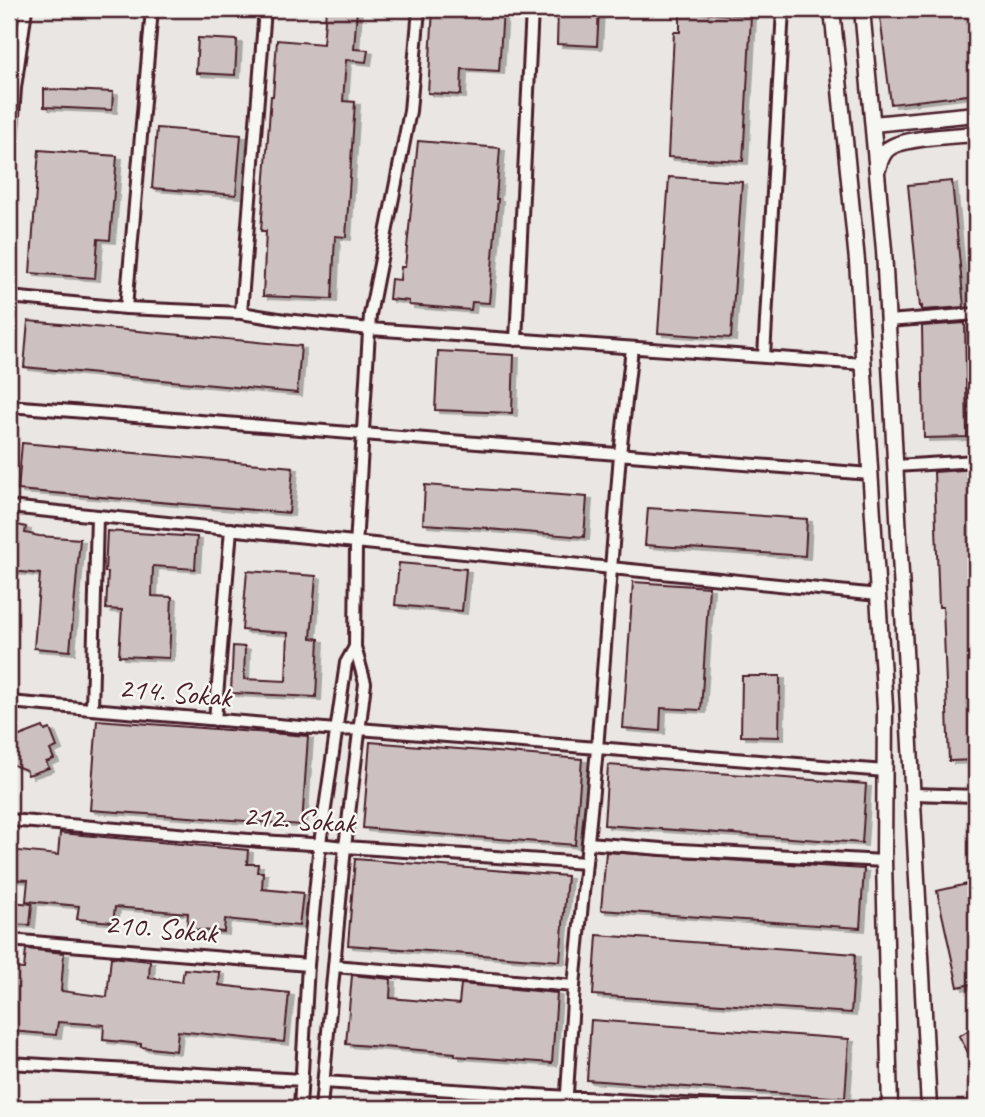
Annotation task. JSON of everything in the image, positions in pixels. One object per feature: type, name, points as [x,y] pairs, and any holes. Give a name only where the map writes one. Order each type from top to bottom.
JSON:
[{"type":"main road","points":[[832,9],[857,261],[885,707],[884,861],[890,1108]]},
{"type":"main road","points":[[862,9],[884,250],[929,1108]]},
{"type":"main road","points":[[873,124],[976,114]]},
{"type":"main road","points":[[877,173],[882,156],[890,147],[908,141],[976,134]]},
{"type":"street","points":[[9,172],[15,88],[26,9]]},
{"type":"street","points":[[126,308],[152,9]]},
{"type":"street","points":[[241,313],[265,9]]},
{"type":"street","points":[[321,1108],[345,847],[365,683],[355,647],[356,542],[370,315],[410,111],[419,9]]},
{"type":"street","points":[[516,340],[532,9]]},
{"type":"street","points":[[764,357],[783,9]]},
{"type":"street","points":[[9,297],[126,308],[241,313],[370,329],[864,364]]},
{"type":"street","points":[[888,321],[976,314]]},
{"type":"street","points":[[567,1103],[574,986],[597,749],[620,454],[632,348]]},
{"type":"street","points":[[9,406],[870,474]]},
{"type":"street","points":[[895,466],[976,461]]},
{"type":"street","points":[[9,507],[878,595]]},
{"type":"street","points":[[92,709],[97,516]]},
{"type":"street","points":[[215,720],[231,530]]},
{"type":"street","points":[[300,1108],[308,965],[320,844],[346,663],[355,647]]},
{"type":"street","name":"214. Sokak","points":[[9,702],[336,730],[359,729]]},
{"type":"street","points":[[359,729],[885,771]]},
{"type":"street","points":[[913,794],[976,796]]},
{"type":"street","name":"212. Sokak","points":[[9,820],[251,841],[586,863]]},
{"type":"street","points":[[588,843],[884,861]]},
{"type":"street","name":"210. Sokak","points":[[9,940],[308,965]]},
{"type":"street","points":[[334,966],[574,986]]},
{"type":"street","points":[[9,1063],[303,1080]]},
{"type":"street","points":[[323,1082],[567,1103],[748,1108]]},
{"type":"shaded area","points":[[9,9],[976,9],[976,1108],[9,1108]]},
{"type":"building","points":[[326,9],[357,9],[354,49],[368,50],[366,62],[346,60],[343,101],[355,102],[346,237],[335,236],[332,299],[263,296],[266,231],[261,231],[277,40],[323,44]]},
{"type":"building","points":[[433,9],[503,9],[499,71],[462,69],[461,95],[428,93]]},
{"type":"building","points":[[558,9],[599,9],[597,46],[557,44]]},
{"type":"building","points":[[879,9],[976,9],[976,94],[891,104]]},
{"type":"building","points":[[680,12],[751,16],[743,161],[668,157],[674,32],[680,32]]},
{"type":"building","points":[[198,38],[237,40],[235,75],[196,73]]},
{"type":"building","points":[[44,89],[113,92],[112,110],[44,107]]},
{"type":"building","points":[[157,128],[241,135],[236,195],[152,188]]},
{"type":"building","points":[[418,141],[500,148],[489,303],[472,302],[471,310],[409,305],[409,301],[389,299],[391,279],[400,280],[401,267],[405,267]]},
{"type":"building","points":[[39,150],[117,156],[110,240],[98,239],[95,278],[30,273]]},
{"type":"building","points":[[669,177],[742,182],[731,338],[658,333]]},
{"type":"building","points":[[952,181],[964,307],[922,310],[908,185]]},
{"type":"building","points":[[28,321],[301,346],[297,393],[24,367]]},
{"type":"building","points":[[965,323],[967,437],[924,438],[922,326]]},
{"type":"building","points":[[438,351],[514,355],[512,413],[435,410]]},
{"type":"building","points":[[22,443],[293,467],[289,513],[18,490]]},
{"type":"building","points":[[976,469],[976,760],[949,761],[934,472]]},
{"type":"building","points":[[425,485],[587,497],[584,537],[423,524]]},
{"type":"building","points":[[648,508],[807,519],[805,556],[645,545]]},
{"type":"building","points":[[9,523],[26,527],[25,533],[80,539],[70,651],[34,648],[40,574],[12,571],[14,552],[9,551]]},
{"type":"building","points":[[107,531],[197,537],[195,569],[153,566],[152,596],[172,597],[169,658],[119,656],[122,610],[106,609]]},
{"type":"building","points":[[399,563],[466,569],[462,611],[395,605]]},
{"type":"building","points":[[247,571],[316,576],[311,638],[319,639],[316,697],[231,693],[233,646],[245,647],[244,679],[286,681],[288,633],[242,630]]},
{"type":"building","points":[[633,582],[709,587],[701,710],[661,708],[660,731],[623,728]]},
{"type":"building","points":[[742,676],[780,676],[779,737],[741,736]]},
{"type":"building","points":[[97,720],[308,736],[302,825],[90,810]]},
{"type":"building","points":[[43,727],[45,731],[50,729],[57,747],[50,750],[54,759],[46,762],[49,768],[28,775],[26,770],[9,761],[9,740]]},
{"type":"building","points":[[370,742],[582,759],[575,845],[363,828]]},
{"type":"building","points":[[608,765],[866,784],[862,843],[604,825]]},
{"type":"building","points":[[60,833],[248,850],[247,864],[258,864],[257,872],[263,872],[262,889],[303,893],[299,926],[225,919],[224,932],[187,929],[188,913],[115,907],[113,922],[77,919],[79,906],[26,901],[28,880],[9,879],[9,850],[58,855]]},
{"type":"building","points":[[606,852],[864,869],[860,928],[601,910]]},
{"type":"building","points":[[355,859],[567,876],[560,961],[348,945]]},
{"type":"building","points":[[976,882],[976,983],[958,987],[937,891]]},
{"type":"building","points":[[11,902],[32,904],[30,925],[9,924]]},
{"type":"building","points":[[597,935],[855,954],[851,1013],[593,995]]},
{"type":"building","points":[[26,949],[64,953],[61,991],[107,997],[111,957],[150,961],[149,978],[182,982],[184,969],[220,972],[219,985],[289,993],[284,1042],[178,1031],[176,1051],[103,1040],[104,1025],[58,1022],[56,1035],[12,1031],[13,1019],[9,1019],[9,968],[24,969]]},
{"type":"building","points":[[352,975],[391,979],[390,998],[459,1004],[461,984],[557,993],[552,1063],[346,1044]]},
{"type":"building","points":[[591,1020],[849,1039],[845,1098],[587,1080]]},
{"type":"building","points":[[976,1026],[976,1067],[959,1036]]}]
